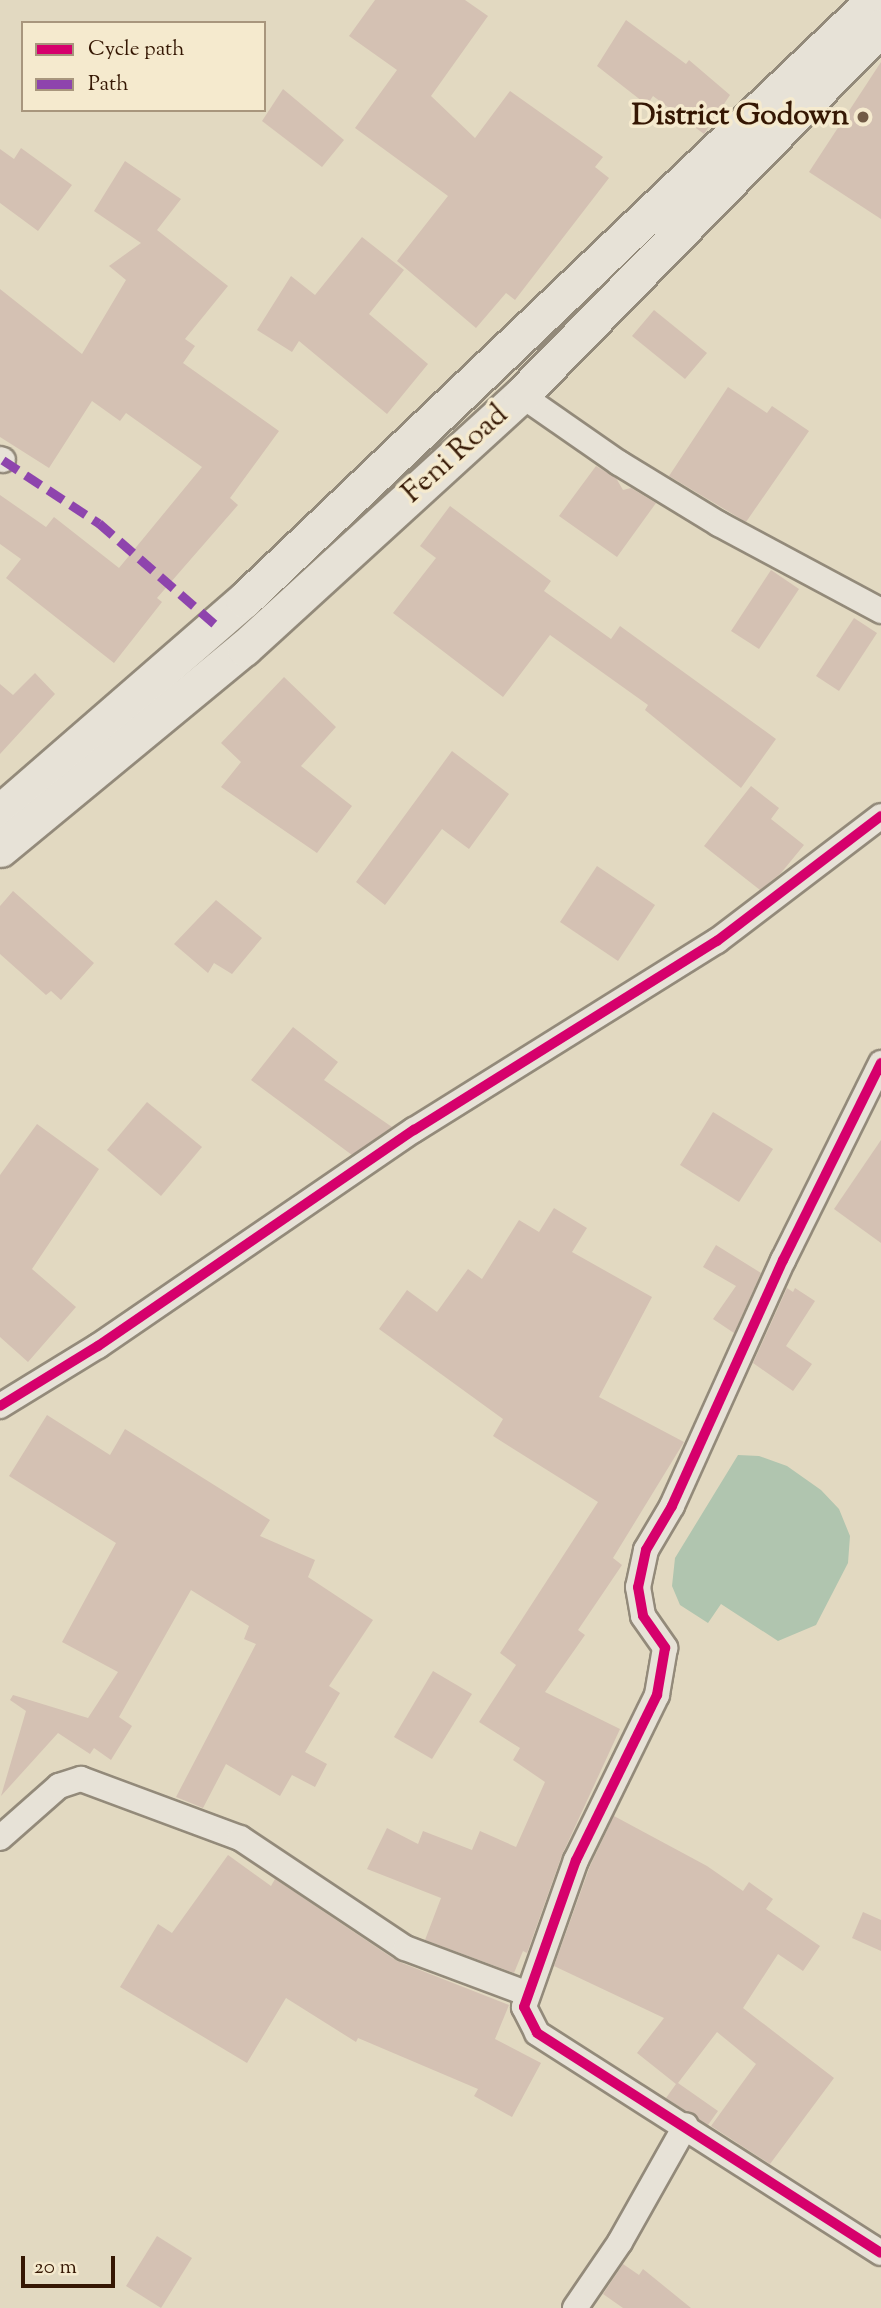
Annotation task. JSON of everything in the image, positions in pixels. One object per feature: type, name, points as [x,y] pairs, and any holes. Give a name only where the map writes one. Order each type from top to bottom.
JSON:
[{"type":"main road","points":[[0,812],[244,600],[874,0]]},
{"type":"main road","name":"Feni Road","points":[[0,849],[244,648],[521,395],[881,27]]},
{"type":"street","points":[[521,395],[618,463],[719,524],[881,611]]},
{"type":"street","points":[[0,1406],[98,1346],[414,1129],[717,942],[881,816]]},
{"type":"street","points":[[881,1063],[783,1260],[672,1506],[646,1550],[638,1587],[643,1616],[665,1648],[657,1695],[576,1860],[524,2007],[537,2033],[686,2124],[881,2253]]},
{"type":"street","points":[[0,1838],[59,1786],[81,1779],[240,1838],[405,1948],[528,1994]]},
{"type":"street","points":[[575,2308],[620,2242],[686,2124]]},
{"type":"shaded area","points":[[738,1455],[759,1456],[787,1466],[821,1490],[839,1509],[850,1536],[848,1563],[816,1625],[778,1641],[721,1604],[708,1623],[680,1605],[672,1586],[675,1558]]},
{"type":"building","points":[[375,0],[465,0],[488,16],[431,96],[475,138],[510,91],[603,157],[595,167],[609,178],[515,300],[506,293],[476,328],[397,261],[448,196],[355,128],[397,70],[349,36]]},
{"type":"building","points":[[626,20],[686,64],[689,60],[730,95],[704,134],[653,96],[647,105],[597,66]]},
{"type":"building","name":"District Godown","points":[[881,62],[881,219],[809,172]]},
{"type":"building","points":[[283,89],[344,140],[322,167],[262,121]]},
{"type":"building","points":[[21,148],[72,185],[38,231],[0,203],[0,149],[14,159]]},
{"type":"building","points":[[125,161],[181,199],[157,230],[228,286],[185,339],[195,346],[183,363],[279,431],[230,498],[238,505],[157,598],[162,602],[114,663],[6,578],[21,559],[0,544],[0,495],[46,527],[54,517],[119,568],[202,467],[126,413],[120,421],[92,401],[49,468],[0,437],[0,289],[82,354],[126,280],[109,266],[141,243],[94,211]]},
{"type":"building","points":[[362,237],[404,270],[369,314],[428,364],[387,414],[299,341],[292,352],[257,330],[291,276],[315,295]]},
{"type":"building","points":[[654,310],[707,353],[685,379],[632,336]]},
{"type":"building","points":[[728,387],[767,413],[772,406],[809,431],[746,522],[669,476]]},
{"type":"building","points":[[596,466],[616,478],[623,490],[631,488],[656,503],[617,557],[559,516]]},
{"type":"building","points":[[450,506],[551,581],[544,591],[611,639],[620,626],[776,739],[741,788],[645,710],[648,705],[550,635],[503,697],[393,613],[436,558],[420,546]]},
{"type":"building","points":[[771,570],[799,589],[759,649],[731,631]]},
{"type":"building","points":[[854,618],[877,633],[839,691],[816,676]]},
{"type":"building","points":[[35,673],[55,694],[0,754],[0,684],[13,695]]},
{"type":"building","points":[[284,677],[336,727],[301,766],[352,806],[317,853],[221,787],[241,762],[221,743]]},
{"type":"building","points":[[452,751],[509,794],[469,849],[442,829],[385,905],[356,882]]},
{"type":"building","points":[[751,786],[779,808],[771,819],[804,845],[781,873],[760,890],[704,846]]},
{"type":"building","points":[[597,866],[655,905],[618,961],[560,922]]},
{"type":"building","points":[[13,891],[94,963],[61,1000],[51,991],[46,995],[0,954],[0,906]]},
{"type":"building","points":[[216,900],[262,938],[232,974],[214,963],[208,973],[174,944]]},
{"type":"building","points":[[293,1027],[338,1062],[324,1080],[392,1127],[352,1155],[251,1080]]},
{"type":"building","points":[[147,1102],[202,1147],[161,1196],[107,1150]]},
{"type":"building","points":[[713,1112],[773,1149],[739,1202],[680,1165]]},
{"type":"building","points":[[37,1124],[99,1169],[32,1269],[76,1307],[28,1362],[0,1337],[0,1175]]},
{"type":"building","points":[[881,1140],[881,1243],[834,1209]]},
{"type":"building","points":[[554,1208],[587,1228],[572,1252],[652,1297],[599,1397],[684,1442],[613,1558],[622,1565],[578,1630],[585,1635],[545,1692],[620,1729],[562,1855],[527,1953],[523,1951],[514,1973],[425,1940],[441,1898],[367,1869],[387,1828],[418,1844],[423,1831],[472,1850],[480,1831],[516,1847],[545,1782],[513,1760],[520,1748],[479,1722],[516,1665],[500,1653],[598,1502],[493,1436],[503,1419],[379,1329],[407,1290],[437,1312],[468,1269],[482,1279],[519,1220],[539,1232]]},
{"type":"building","points":[[716,1245],[761,1273],[734,1333],[713,1319],[736,1286],[703,1267]]},
{"type":"building","points":[[787,1288],[793,1292],[795,1288],[815,1301],[786,1346],[812,1364],[793,1391],[753,1363]]},
{"type":"building","points":[[47,1415],[110,1455],[125,1429],[270,1520],[260,1536],[315,1560],[308,1577],[373,1620],[329,1686],[340,1693],[305,1752],[327,1764],[315,1787],[292,1775],[280,1796],[226,1764],[203,1808],[176,1797],[256,1644],[244,1639],[249,1626],[191,1590],[119,1717],[132,1726],[111,1760],[94,1748],[90,1754],[58,1733],[1,1796],[26,1711],[10,1700],[13,1695],[88,1718],[118,1672],[62,1642],[116,1543],[9,1476]]},
{"type":"building","points":[[433,1671],[472,1694],[432,1759],[394,1737]]},
{"type":"building","points":[[614,1816],[707,1866],[743,1891],[749,1882],[773,1899],[766,1909],[820,1946],[803,1971],[778,1954],[743,2008],[834,2078],[770,2164],[711,2126],[756,2064],[717,2032],[678,2083],[718,2111],[708,2125],[666,2098],[676,2084],[637,2053],[664,2018],[554,1966],[590,1866]]},
{"type":"building","points":[[228,1855],[271,1886],[275,1879],[397,1961],[509,2005],[495,2039],[541,2063],[512,2117],[474,2096],[478,2089],[358,2038],[356,2042],[286,1998],[247,2063],[120,1987],[158,1924],[172,1933]]},
{"type":"building","points":[[863,1912],[881,1920],[881,1951],[852,1938]]},
{"type":"building","points":[[157,2236],[192,2258],[161,2308],[126,2286]]},
{"type":"building","points":[[623,2264],[639,2275],[643,2269],[691,2308],[623,2308],[603,2294]]},
{"type":"marked path","points":[[3,460],[99,523],[216,625]]},
{"type":"cycle path","points":[[0,1406],[98,1346],[414,1130],[717,941],[881,816]]},
{"type":"cycle path","points":[[881,1063],[783,1260],[672,1506],[646,1550],[638,1587],[643,1616],[665,1648],[657,1695],[576,1860],[524,2007],[537,2033],[881,2253]]},
{"type":"place","name":"District Godown","points":[[863,117]]}]
